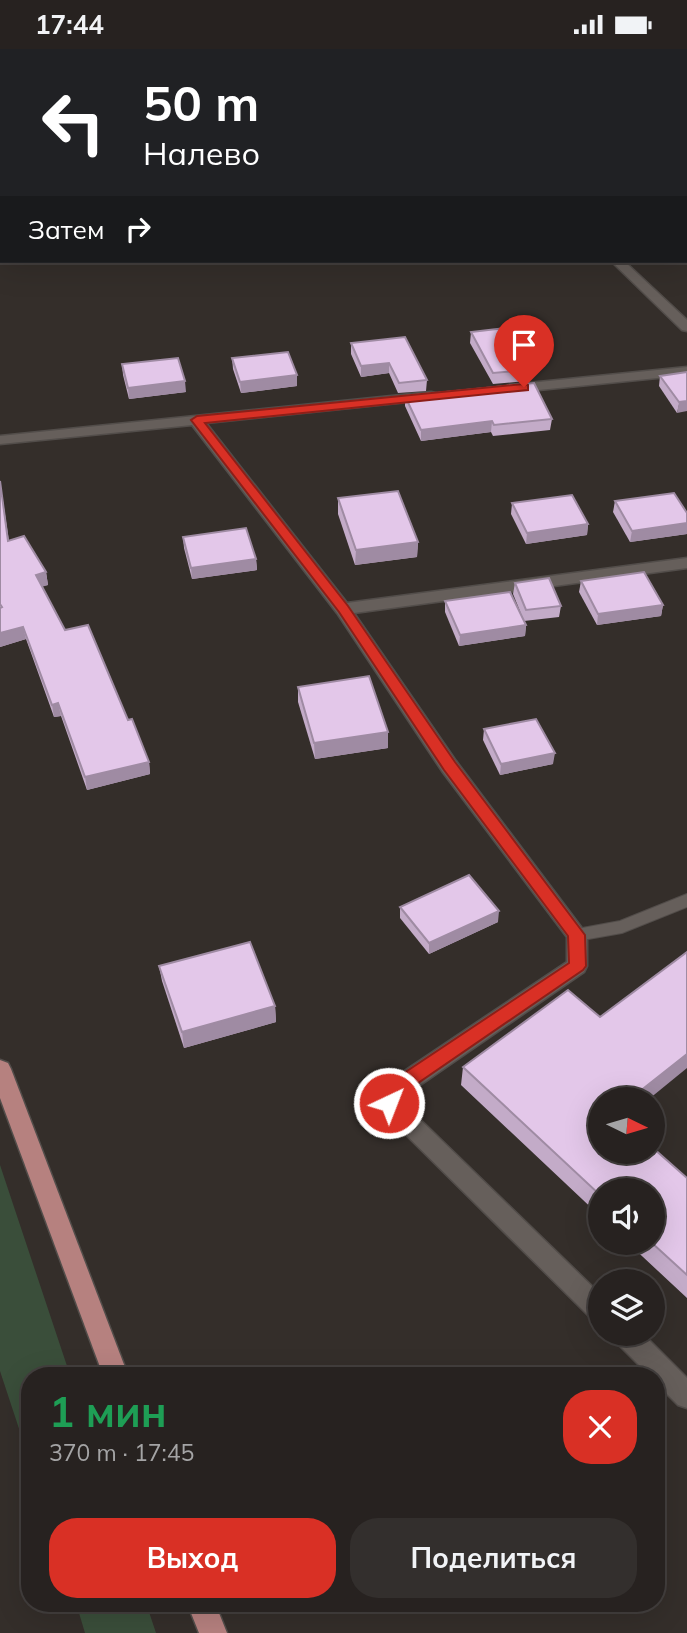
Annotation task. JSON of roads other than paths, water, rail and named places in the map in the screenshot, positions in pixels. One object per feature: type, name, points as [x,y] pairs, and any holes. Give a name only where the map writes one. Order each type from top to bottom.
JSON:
[{"type":"main road","points":[[0,1069],[113,1367]]},
{"type":"main road","points":[[205,1612],[213,1633]]},
{"type":"street","points":[[619,263],[687,327]]},
{"type":"street","points":[[497,390],[687,371]]},
{"type":"street","points":[[0,440],[442,395]]},
{"type":"street","points":[[197,420],[344,609],[449,766],[577,935],[577,966],[402,1085],[389,1103],[588,1298]]},
{"type":"street","points":[[344,609],[687,563]]},
{"type":"street","points":[[637,1346],[658,1367]]},
{"type":"street","points":[[665,1374],[687,1396]]},
{"type":"lane","points":[[577,935],[622,927],[687,900]]}]
